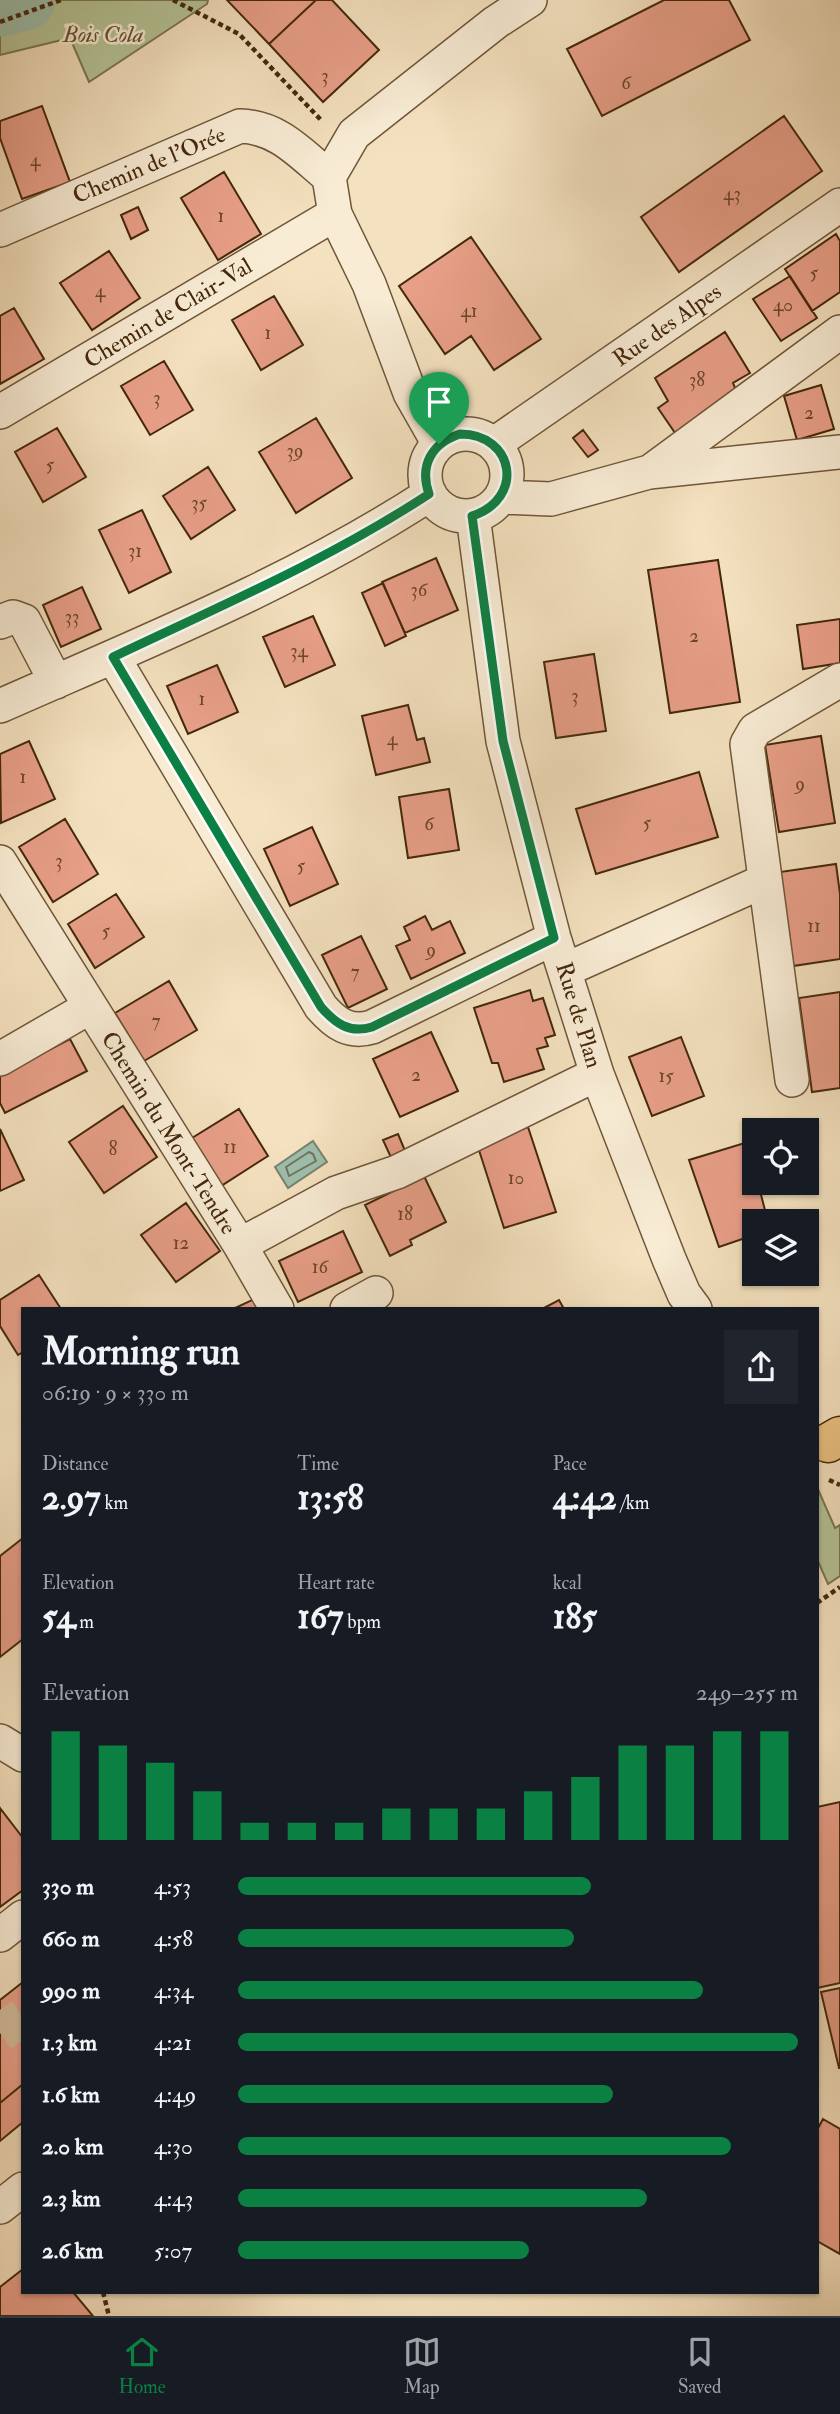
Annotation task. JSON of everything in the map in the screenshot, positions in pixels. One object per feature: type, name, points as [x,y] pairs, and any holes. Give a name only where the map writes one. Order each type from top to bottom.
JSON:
[{"type":"street","points":[[439,444],[410,393],[369,285],[335,214],[328,177],[354,134],[496,22],[530,0]]},
{"type":"street","name":"Chemin de l'Orée","points":[[0,230],[240,126],[261,127],[273,133],[328,177]]},
{"type":"street","name":"Rue des Alpes","points":[[494,444],[840,205]]},
{"type":"street","name":"Chemin de Clair-Val","points":[[0,412],[335,214]]},
{"type":"street","points":[[649,472],[840,332]]},
{"type":"street","points":[[460,434],[472,434],[494,444],[503,455],[507,483],[494,506],[472,516],[452,514],[443,509],[429,494],[425,473],[432,452],[439,444],[460,434]]},
{"type":"street","points":[[501,497],[551,499],[649,472],[840,452]]},
{"type":"street","points":[[0,706],[113,657],[281,577],[389,520],[429,494]]},
{"type":"street","name":"Rue de Plan","points":[[472,516],[503,741],[554,938],[597,1074],[664,1261],[694,1307]]},
{"type":"street","points":[[0,622],[13,617],[24,621],[56,682]]},
{"type":"street","points":[[113,657],[321,1007],[336,1023],[355,1030],[372,1027],[554,938]]},
{"type":"street","points":[[792,1080],[747,744],[755,730],[840,680]]},
{"type":"street","name":"Chemin du Mont-Tendre","points":[[0,862],[240,1245],[336,1193],[397,1172],[597,1074]]},
{"type":"street","points":[[565,970],[764,881]]},
{"type":"street","points":[[0,1059],[90,1007]]},
{"type":"street","points":[[240,1245],[276,1307]]},
{"type":"street","points":[[352,1307],[376,1293]]},
{"type":"street","points":[[0,1734],[21,1730]]},
{"type":"street","points":[[0,1741],[21,1754]]},
{"type":"street","points":[[0,1935],[21,1919]]},
{"type":"street","points":[[0,2207],[21,2191]]},
{"type":"path","points":[[0,22],[61,0]]},
{"type":"path","points":[[173,0],[239,34],[322,121]]},
{"type":"path","points":[[819,1601],[840,1587]]},
{"type":"path","points":[[104,2294],[109,2316]]},
{"type":"green space","name":"Bois Cola","points":[[0,0],[208,0],[207,4],[89,82],[70,38],[0,55]]},
{"type":"green space","points":[[819,1492],[835,1528],[840,1525],[840,1576],[828,1584],[819,1564]]},
{"type":"water","points":[[313,1141],[327,1162],[288,1188],[275,1167]]},
{"type":"building","points":[[227,0],[316,0],[269,44]]},
{"type":"building","points":[[316,0],[332,0],[379,50],[323,102],[269,44]]},
{"type":"building","points":[[664,0],[729,0],[750,40],[602,116],[567,49]]},
{"type":"building","points":[[42,106],[70,182],[22,199],[0,138],[0,121]]},
{"type":"building","points":[[784,116],[822,171],[679,272],[641,217]]},
{"type":"building","points":[[224,172],[261,234],[218,260],[181,198]]},
{"type":"building","points":[[138,207],[148,230],[131,239],[121,215]]},
{"type":"building","points":[[836,234],[840,241],[840,292],[812,311],[785,269]]},
{"type":"building","points":[[471,237],[541,339],[494,370],[471,336],[445,354],[399,286]]},
{"type":"building","points":[[109,251],[140,298],[92,330],[60,283]]},
{"type":"building","points":[[790,276],[817,318],[781,341],[753,299]]},
{"type":"building","points":[[274,296],[303,345],[261,370],[232,320]]},
{"type":"building","points":[[14,308],[44,359],[0,384],[0,316]]},
{"type":"building","points":[[725,332],[750,373],[733,383],[738,395],[675,433],[658,408],[668,401],[655,378]]},
{"type":"building","points":[[164,361],[193,410],[150,435],[121,386]]},
{"type":"building","points":[[821,385],[834,429],[797,440],[784,396]]},
{"type":"building","points":[[316,418],[352,478],[296,513],[259,452]]},
{"type":"building","points":[[57,428],[86,477],[43,502],[15,452]]},
{"type":"building","points":[[583,430],[598,450],[588,457],[573,438]]},
{"type":"building","points":[[208,467],[235,510],[191,539],[163,496]]},
{"type":"building","points":[[142,510],[171,572],[129,593],[99,530]]},
{"type":"building","points":[[436,558],[458,610],[405,633],[382,582]]},
{"type":"building","points":[[718,560],[740,702],[670,713],[648,570]]},
{"type":"building","points":[[383,583],[406,636],[385,646],[362,593]]},
{"type":"building","points":[[82,587],[101,629],[61,647],[43,605]]},
{"type":"building","points":[[313,616],[335,665],[285,687],[263,637]]},
{"type":"building","points":[[840,619],[840,663],[803,669],[797,625]]},
{"type":"building","points":[[594,654],[606,731],[556,738],[544,662]]},
{"type":"building","points":[[217,665],[238,712],[188,734],[167,686]]},
{"type":"building","points":[[408,705],[417,740],[424,738],[430,762],[376,775],[362,716]]},
{"type":"building","points":[[821,736],[835,823],[779,832],[765,745]]},
{"type":"building","points":[[29,741],[55,799],[1,823],[0,754]]},
{"type":"building","points":[[699,772],[718,837],[596,874],[576,809]]},
{"type":"building","points":[[449,789],[459,850],[408,858],[399,797]]},
{"type":"building","points":[[65,819],[98,874],[53,902],[19,847]]},
{"type":"building","points":[[312,827],[338,884],[290,906],[264,849]]},
{"type":"building","points":[[836,864],[840,894],[840,959],[793,966],[780,872]]},
{"type":"building","points":[[116,894],[144,937],[95,968],[68,924]]},
{"type":"building","points":[[425,916],[432,930],[450,921],[465,953],[411,979],[396,946],[410,940],[404,927]]},
{"type":"building","points":[[361,936],[387,989],[348,1008],[322,955]]},
{"type":"building","points":[[169,981],[197,1030],[144,1061],[115,1013]]},
{"type":"building","points":[[530,990],[533,1001],[543,998],[555,1035],[545,1038],[548,1046],[537,1049],[544,1069],[504,1082],[498,1063],[492,1063],[474,1008]]},
{"type":"building","points":[[840,992],[840,1088],[812,1092],[799,998]]},
{"type":"building","points":[[431,1032],[458,1091],[400,1117],[373,1059]]},
{"type":"building","points":[[681,1037],[704,1096],[652,1116],[629,1057]]},
{"type":"building","points":[[70,1039],[87,1071],[5,1113],[0,1103],[0,1075]]},
{"type":"building","points":[[123,1106],[157,1157],[104,1193],[69,1142]]},
{"type":"building","points":[[239,1109],[268,1156],[221,1186],[192,1138]]},
{"type":"building","points":[[528,1127],[556,1212],[504,1228],[477,1144]]},
{"type":"building","points":[[0,1129],[24,1180],[0,1191]]},
{"type":"building","points":[[398,1134],[408,1158],[394,1164],[383,1140]]},
{"type":"building","points":[[742,1144],[742,1195],[761,1195],[765,1209],[742,1209],[742,1239],[719,1247],[689,1160]]},
{"type":"building","points":[[424,1176],[446,1222],[410,1240],[412,1245],[390,1256],[365,1205]]},
{"type":"building","points":[[186,1203],[220,1251],[176,1282],[141,1235]]},
{"type":"building","points":[[343,1231],[362,1272],[298,1302],[279,1261]]},
{"type":"building","points":[[39,1275],[60,1307],[21,1307],[21,1353],[18,1355],[0,1326],[0,1300]]},
{"type":"building","points":[[263,1295],[269,1307],[237,1307]]},
{"type":"building","points":[[559,1300],[563,1307],[546,1307]]},
{"type":"building","points":[[21,1540],[21,1641],[0,1657],[0,1556]]},
{"type":"building","points":[[840,1802],[840,1983],[819,1988],[819,1807]]},
{"type":"building","points":[[0,1808],[21,1835],[21,1891],[0,1907]]},
{"type":"building","points":[[21,1984],[21,2086],[0,2103],[0,2000]]},
{"type":"building","points":[[840,1988],[840,2068],[839,2068],[821,1992]]},
{"type":"building","points":[[21,2086],[21,2124],[0,2141],[0,2103]]},
{"type":"building","points":[[823,2119],[840,2129],[840,2254],[819,2242],[819,2126]]},
{"type":"building","points":[[21,2271],[21,2294],[75,2294],[93,2316],[0,2316],[0,2287]]},
{"type":"waterway","points":[[0,6],[25,0]]},
{"type":"tunnel","points":[[0,2033],[21,2018]]},
{"type":"route","points":[[460,434],[484,437],[503,455],[507,469],[507,483],[501,497],[494,506],[472,516],[503,741],[554,938],[372,1027],[355,1030],[336,1023],[321,1007],[113,657],[281,577],[389,520],[429,494],[425,473],[427,462],[439,444],[460,434]]}]
